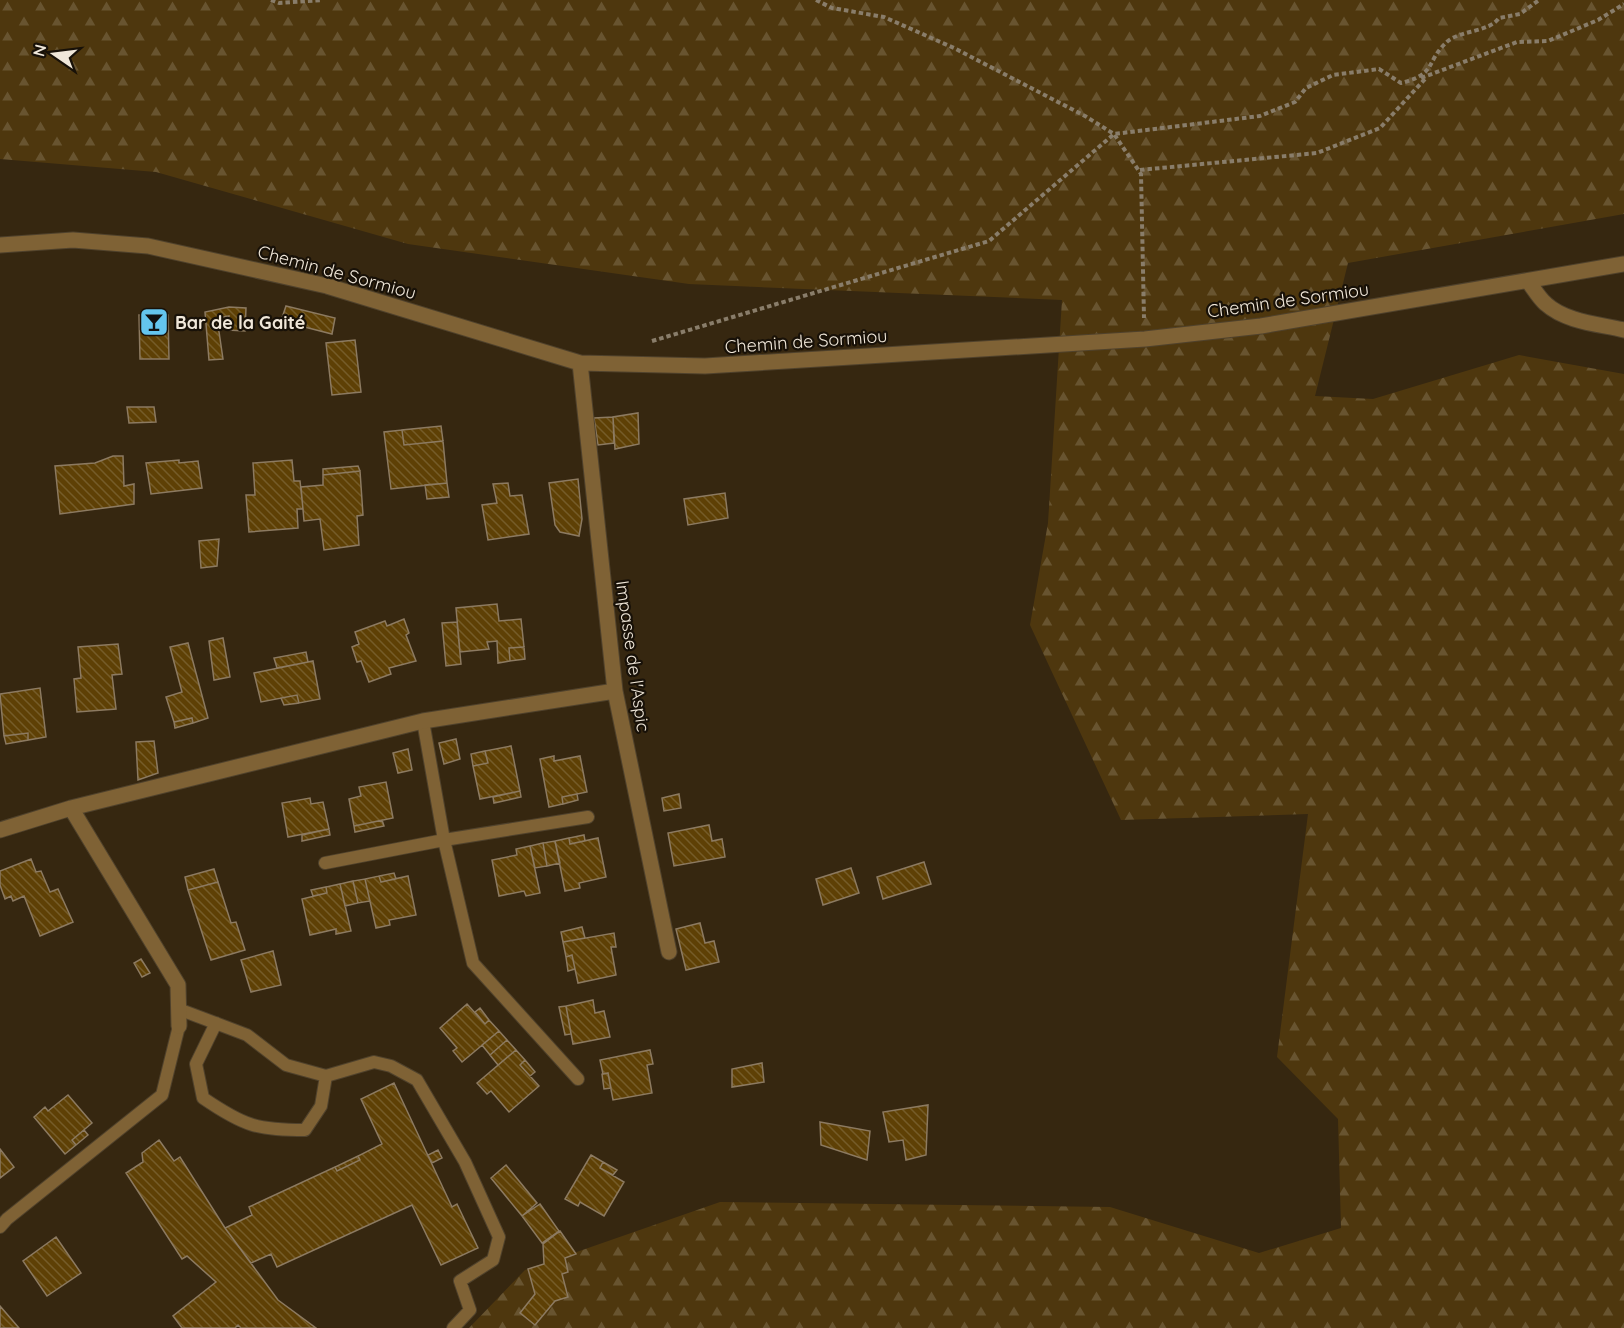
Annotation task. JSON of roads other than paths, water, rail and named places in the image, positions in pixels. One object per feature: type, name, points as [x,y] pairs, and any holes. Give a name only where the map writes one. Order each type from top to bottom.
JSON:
[{"type":"street","name":"Chemin de Sormiou","points":[[0,245],[73,240],[121,242],[178,252],[327,286],[580,363],[705,366],[1145,339],[1261,326],[1624,264]]},
{"type":"street","points":[[1528,281],[1546,304],[1558,312],[1569,317],[1624,330]]},
{"type":"street","name":"Impasse de l'Aspic","points":[[580,363],[615,691],[669,952]]},
{"type":"street","points":[[0,830],[71,808],[423,721],[615,691]]},
{"type":"street","points":[[71,808],[178,985],[180,1018]]},
{"type":"lane","points":[[423,721],[444,840],[473,963],[578,1079]]},
{"type":"lane","points":[[325,863],[444,840],[588,818]]},
{"type":"lane","points":[[0,1227],[6,1219],[162,1095],[180,1018],[216,1023],[247,1035],[286,1065],[326,1076],[374,1062],[391,1066],[417,1080],[465,1162],[500,1237],[493,1260],[460,1281],[470,1310],[453,1328]]},
{"type":"lane","points":[[216,1023],[196,1064],[203,1098],[231,1117],[265,1131],[306,1130],[321,1106],[326,1076]]},
{"type":"place","name":"Bar de la Gaité","points":[[154,322]]}]
